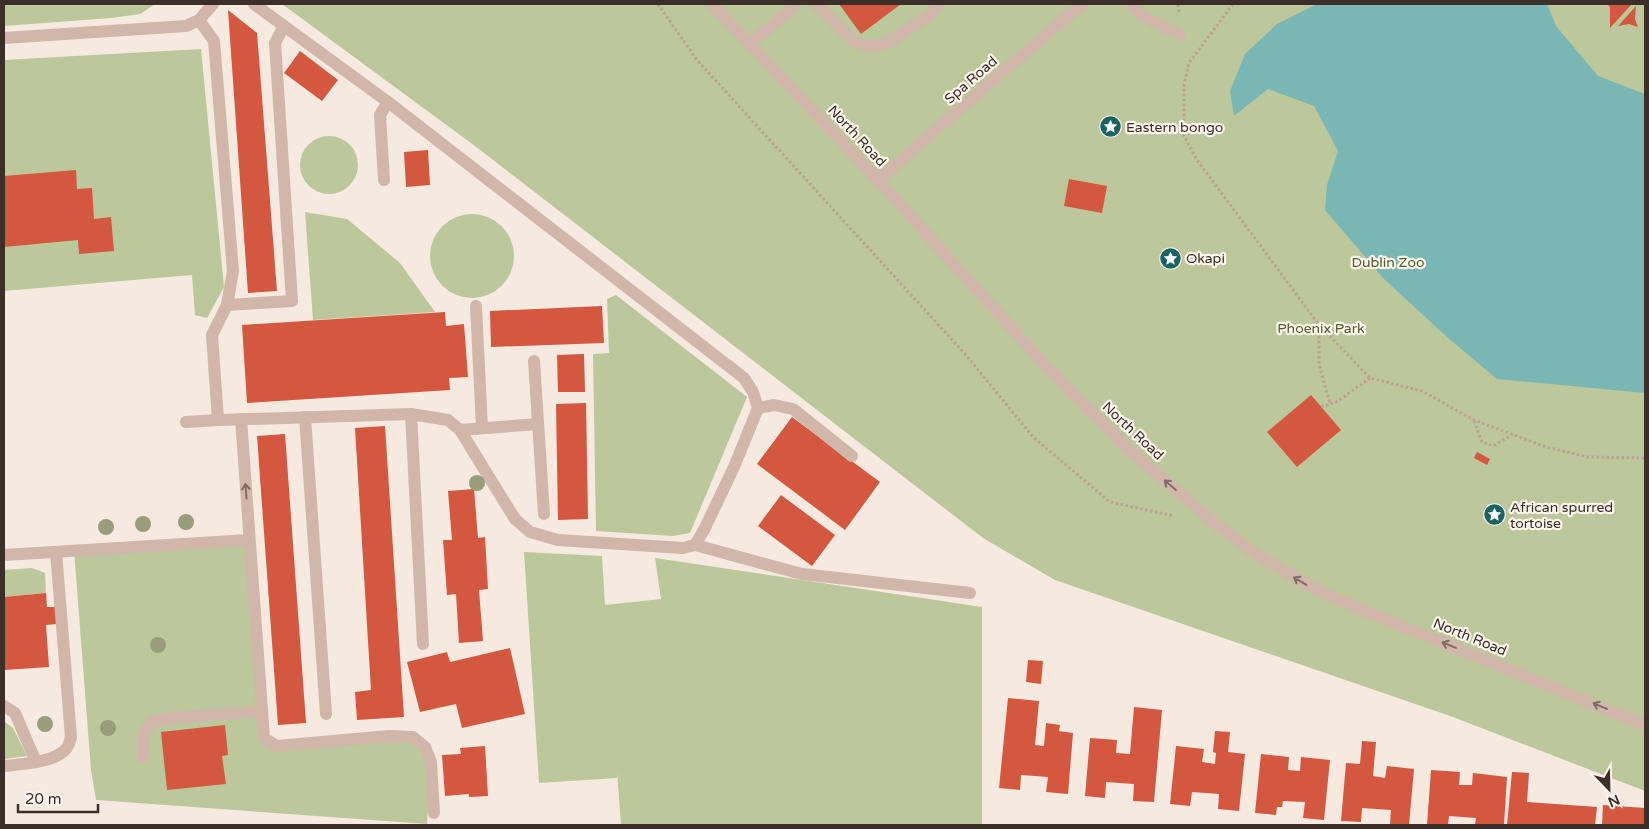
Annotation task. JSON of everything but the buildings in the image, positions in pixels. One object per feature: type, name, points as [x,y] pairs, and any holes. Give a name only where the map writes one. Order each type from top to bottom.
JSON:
[{"type":"street","points":[[4,38],[186,26],[199,20],[213,4]]},
{"type":"street","points":[[254,4],[388,102],[744,378],[754,392],[758,408],[734,467],[705,528],[694,545]]},
{"type":"street","name":"North Road","points":[[712,4],[878,180],[1045,365],[1125,446],[1217,525],[1253,552],[1310,587],[1645,725]]},
{"type":"street","points":[[750,44],[797,4]]},
{"type":"street","points":[[816,4],[856,42],[872,48],[889,42],[931,14],[939,4]]},
{"type":"street","name":"Spa Road","points":[[878,180],[1084,4]]},
{"type":"street","points":[[1132,4],[1139,14],[1180,35]]},
{"type":"street","points":[[199,20],[214,41],[234,271],[227,305],[212,335],[218,420]]},
{"type":"street","points":[[227,305],[292,301],[275,43],[284,26]]},
{"type":"street","points":[[384,180],[380,115],[388,102]]},
{"type":"street","points":[[476,306],[482,428]]},
{"type":"street","points":[[534,361],[544,514]]},
{"type":"street","points":[[758,408],[774,404],[793,409],[852,456]]},
{"type":"street","points":[[186,422],[411,414],[448,420],[460,430],[515,519],[530,532],[558,540],[683,548],[694,545],[802,574],[970,593]]},
{"type":"street","points":[[411,414],[423,644]]},
{"type":"street","points":[[305,417],[326,714]]},
{"type":"street","points":[[241,419],[264,738],[277,746],[389,736],[413,738],[425,747],[431,762],[434,812]]},
{"type":"street","points":[[460,430],[538,424]]},
{"type":"street","points":[[4,555],[249,540]]},
{"type":"street","points":[[4,766],[36,762],[54,756],[66,749],[71,737],[56,552]]},
{"type":"street","points":[[4,706],[15,713],[36,762]]},
{"type":"street","points":[[143,757],[143,735],[153,721],[262,711]]},
{"type":"path","points":[[658,4],[697,60],[964,354],[1034,438],[1110,502],[1178,516]]},
{"type":"path","points":[[1233,4],[1189,63],[1184,86],[1184,136],[1197,160],[1319,325],[1370,378],[1422,391],[1474,420],[1546,447],[1588,457],[1645,458]]},
{"type":"path","points":[[1319,325],[1319,364],[1330,404]]},
{"type":"path","points":[[1321,407],[1338,401],[1370,378]]},
{"type":"path","points":[[1474,420],[1482,442],[1494,446],[1512,435]]},
{"type":"green space","points":[[4,4],[155,4],[140,14],[4,26]]},
{"type":"green space","name":"Phoenix Park","points":[[282,4],[1645,4],[1645,791],[1453,717],[1055,580],[983,538],[475,146]]},
{"type":"green space","points":[[201,49],[224,287],[207,318],[195,315],[192,275],[4,291],[4,60]]},
{"type":"green space","points":[[323,136],[335,136],[350,144],[358,159],[358,171],[350,186],[335,194],[323,194],[308,186],[300,171],[300,159],[308,144]]},
{"type":"green space","points":[[305,212],[347,219],[400,263],[435,312],[313,320]]},
{"type":"green space","points":[[472,214],[488,217],[502,226],[511,240],[514,256],[511,272],[502,286],[488,295],[472,298],[456,295],[442,286],[433,272],[430,256],[433,240],[442,226],[456,217]]},
{"type":"green space","points":[[616,295],[747,397],[690,533],[673,536],[596,531],[593,354],[609,353],[607,299]]},
{"type":"green space","points":[[249,540],[264,738],[277,746],[413,737],[431,762],[427,824],[96,800],[91,770],[74,550]]},
{"type":"green space","points":[[524,552],[602,556],[605,605],[661,599],[655,558],[982,607],[982,825],[621,825],[617,772],[617,778],[539,783]]},
{"type":"green space","points":[[32,568],[45,573],[46,593],[4,597],[4,570]]},
{"type":"green space","points":[[4,721],[13,728],[27,756],[4,759]]},
{"type":"water","points":[[1317,4],[1547,4],[1556,26],[1598,76],[1645,94],[1645,393],[1497,379],[1447,337],[1384,279],[1325,210],[1327,185],[1338,151],[1314,106],[1268,89],[1234,116],[1230,91],[1245,54],[1277,24]]},
{"type":"place","name":"Eastern bongo","points":[[1110,127]]},
{"type":"place","name":"Okapi","points":[[1170,258]]},
{"type":"place","name":"African spurred tortoise","points":[[1494,515]]},
{"type":"park label","name":"Dublin Zoo","points":[[1388,262]]}]
